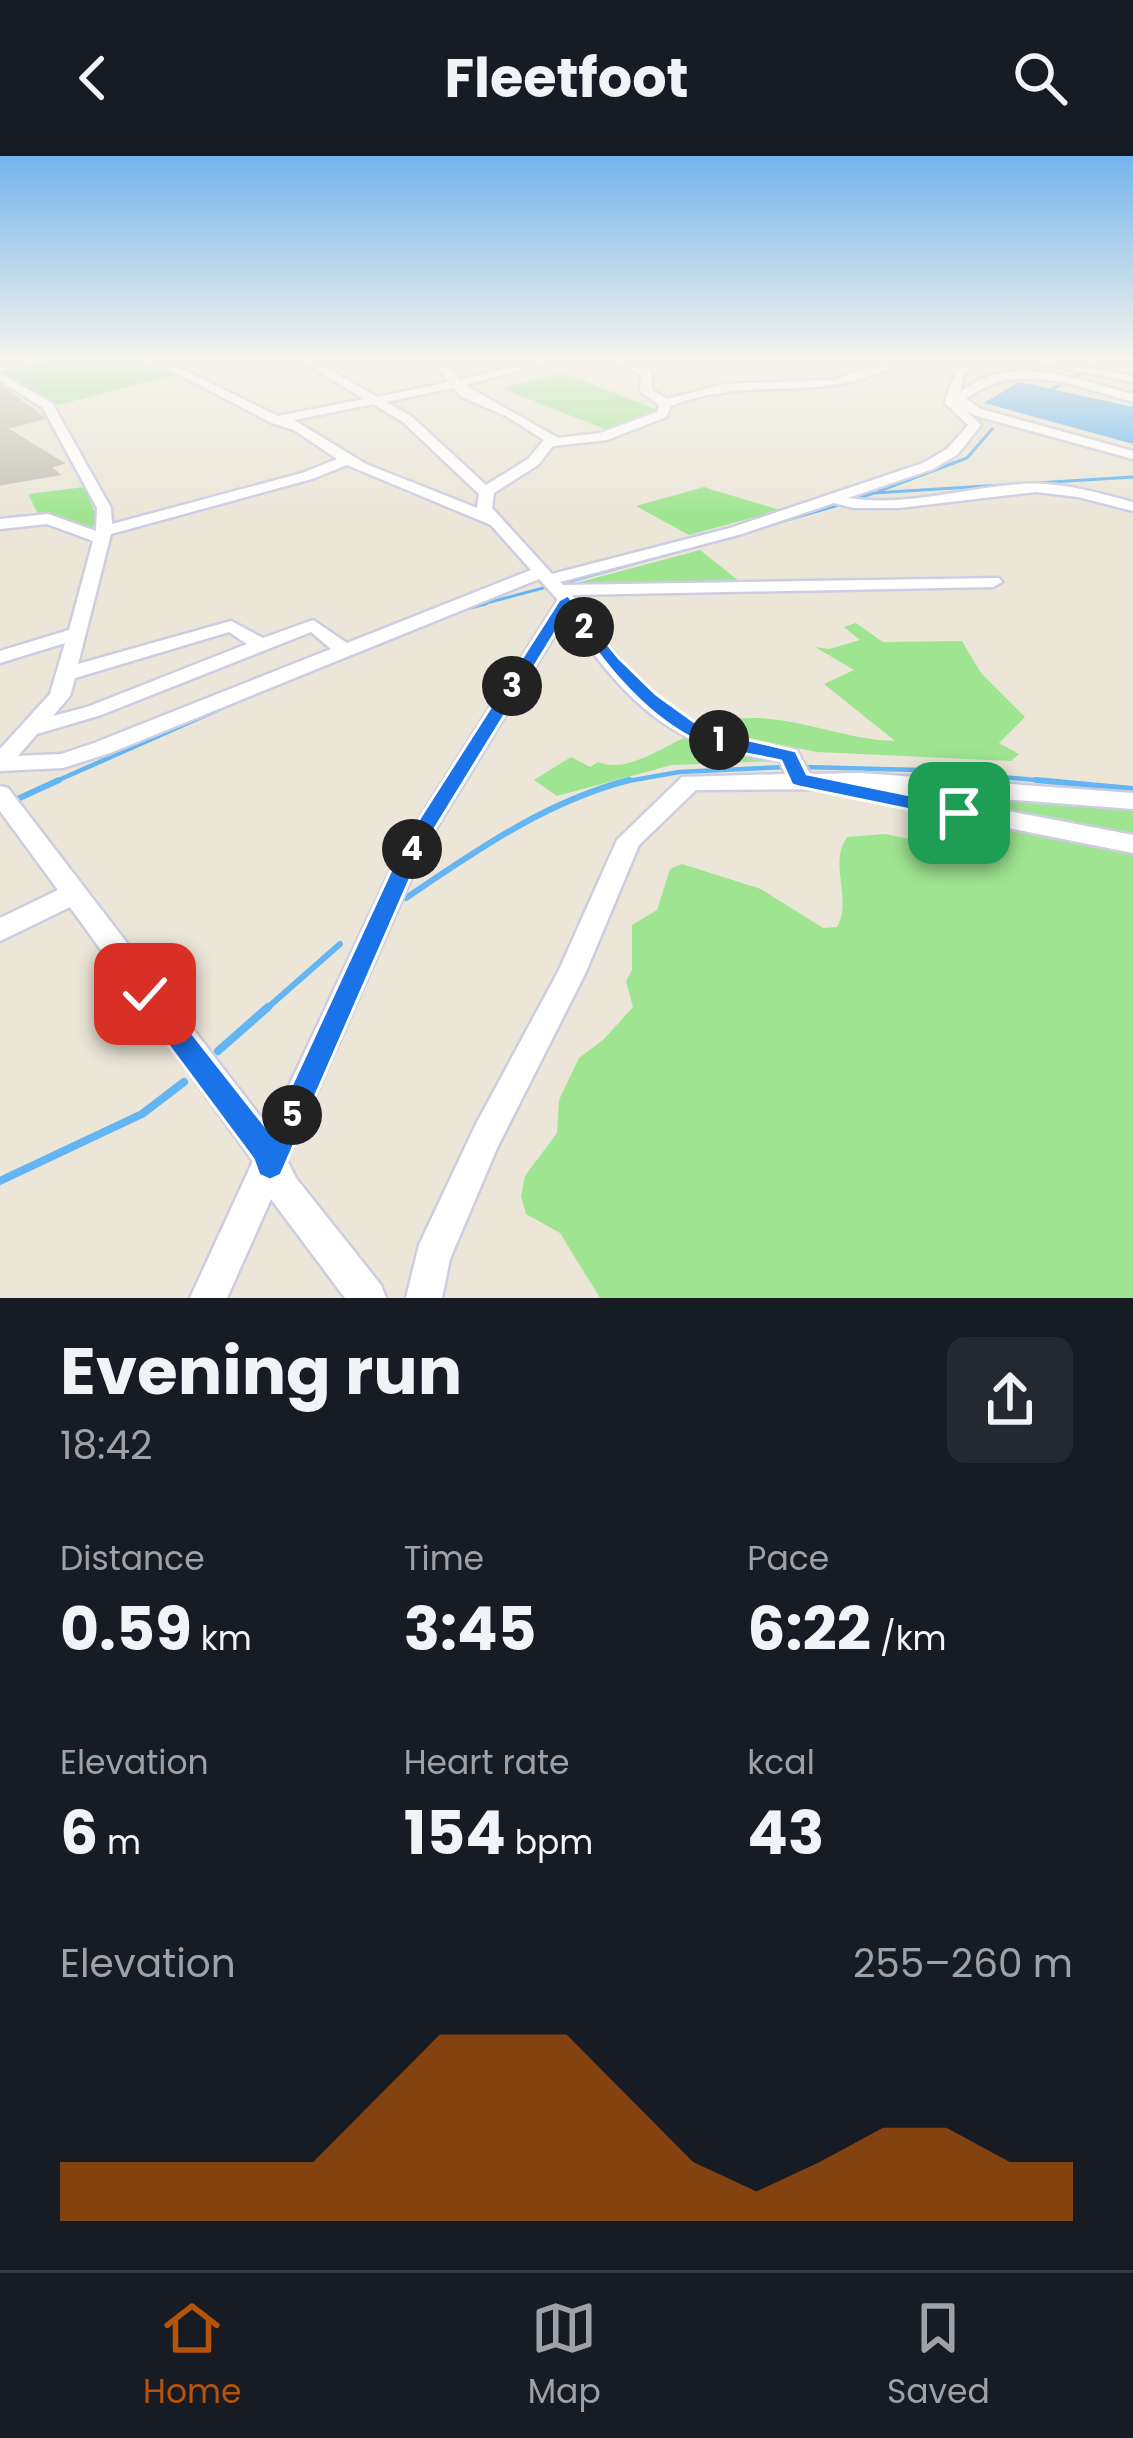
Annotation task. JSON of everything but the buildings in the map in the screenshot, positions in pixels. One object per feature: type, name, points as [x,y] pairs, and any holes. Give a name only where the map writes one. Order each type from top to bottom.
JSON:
[{"type":"street","points":[[0,763],[60,696],[103,535],[104,508],[50,410]]},
{"type":"street","points":[[258,410],[317,436],[348,460],[467,506],[505,532]]},
{"type":"street","points":[[278,420],[321,410]]},
{"type":"street","points":[[394,410],[487,494]]},
{"type":"street","points":[[502,410],[552,440],[585,440],[638,425],[663,410]]},
{"type":"street","points":[[0,763],[63,761],[342,649],[842,502],[952,452],[975,425],[958,410]]},
{"type":"street","points":[[975,410],[1133,455]]},
{"type":"street","points":[[552,440],[533,462],[487,494],[484,509],[556,585],[612,662],[683,725],[699,735],[789,756],[796,772]]},
{"type":"street","points":[[0,524],[48,519],[103,535],[348,460]]},
{"type":"street","points":[[842,502],[869,508],[1053,488],[1133,507]]},
{"type":"street","points":[[556,585],[992,582]]},
{"type":"street","points":[[208,1298],[415,844],[556,585]]},
{"type":"street","points":[[32,729],[94,711],[314,625],[342,649]]},
{"type":"street","points":[[66,674],[231,626],[261,644]]},
{"type":"street","points":[[0,657],[77,633]]},
{"type":"street","points":[[796,772],[1133,844]]},
{"type":"street","points":[[424,1298],[432,1258],[486,1137],[571,974],[629,840],[689,782],[796,772],[1133,801]]},
{"type":"street","points":[[4,802],[266,1151],[295,1205],[368,1298]]},
{"type":"street","points":[[0,931],[71,895]]},
{"type":"green space","points":[[557,410],[655,410],[612,432]]},
{"type":"green space","points":[[85,487],[97,518],[92,529],[40,518],[28,494]]},
{"type":"green space","points":[[704,487],[780,510],[689,535],[636,506]]},
{"type":"green space","points":[[700,550],[743,584],[569,585]]},
{"type":"green space","points":[[856,623],[883,642],[962,641],[981,673],[1025,717],[999,743],[1019,754],[1011,761],[817,752],[704,729],[727,721],[774,719],[895,741],[824,684],[854,670],[815,647],[829,649],[860,640],[844,627]]},
{"type":"green space","points":[[684,738],[779,761],[672,765],[557,796],[534,780],[571,757],[590,767],[598,762],[621,765]]},
{"type":"green space","points":[[860,786],[1133,808],[1133,836]]},
{"type":"green space","points":[[992,822],[1133,851],[1133,1298],[600,1298],[560,1233],[526,1214],[521,1196],[525,1176],[557,1133],[559,1100],[579,1058],[633,1007],[626,981],[632,970],[632,925],[657,910],[670,869],[682,864],[761,889],[823,928],[837,927],[843,905],[840,859],[847,837],[886,834],[913,840],[940,824],[978,828]]},
{"type":"water","points":[[1011,410],[1133,410],[1133,444]]},
{"type":"waterway","points":[[879,491],[967,458],[992,429]]},
{"type":"waterway","points":[[853,500],[874,493],[1133,477]]},
{"type":"waterway","points":[[749,531],[842,504]]},
{"type":"waterway","points":[[567,582],[709,543]]},
{"type":"waterway","points":[[475,606],[547,587]]},
{"type":"waterway","points":[[460,610],[486,603]]},
{"type":"waterway","points":[[349,656],[416,629]]},
{"type":"waterway","points":[[52,783],[233,703]]},
{"type":"waterway","points":[[621,782],[679,772],[786,767]]},
{"type":"waterway","points":[[804,767],[919,770],[1047,781]]},
{"type":"waterway","points":[[13,801],[59,780]]},
{"type":"waterway","points":[[621,782],[629,780]]},
{"type":"waterway","points":[[1036,780],[1047,781]]},
{"type":"waterway","points":[[1047,781],[1070,783]]},
{"type":"waterway","points":[[1047,781],[1133,789]]},
{"type":"waterway","points":[[406,898],[540,814],[621,782]]},
{"type":"waterway","points":[[617,783],[621,782]]},
{"type":"waterway","points":[[265,1010],[340,944]]},
{"type":"waterway","points":[[218,1051],[268,1007]]},
{"type":"waterway","points":[[0,1181],[142,1114],[184,1082]]},
{"type":"route","points":[[145,994],[266,1151],[270,1164],[415,844],[568,600],[612,662],[649,698],[699,735],[789,756],[799,780],[959,813]]}]
